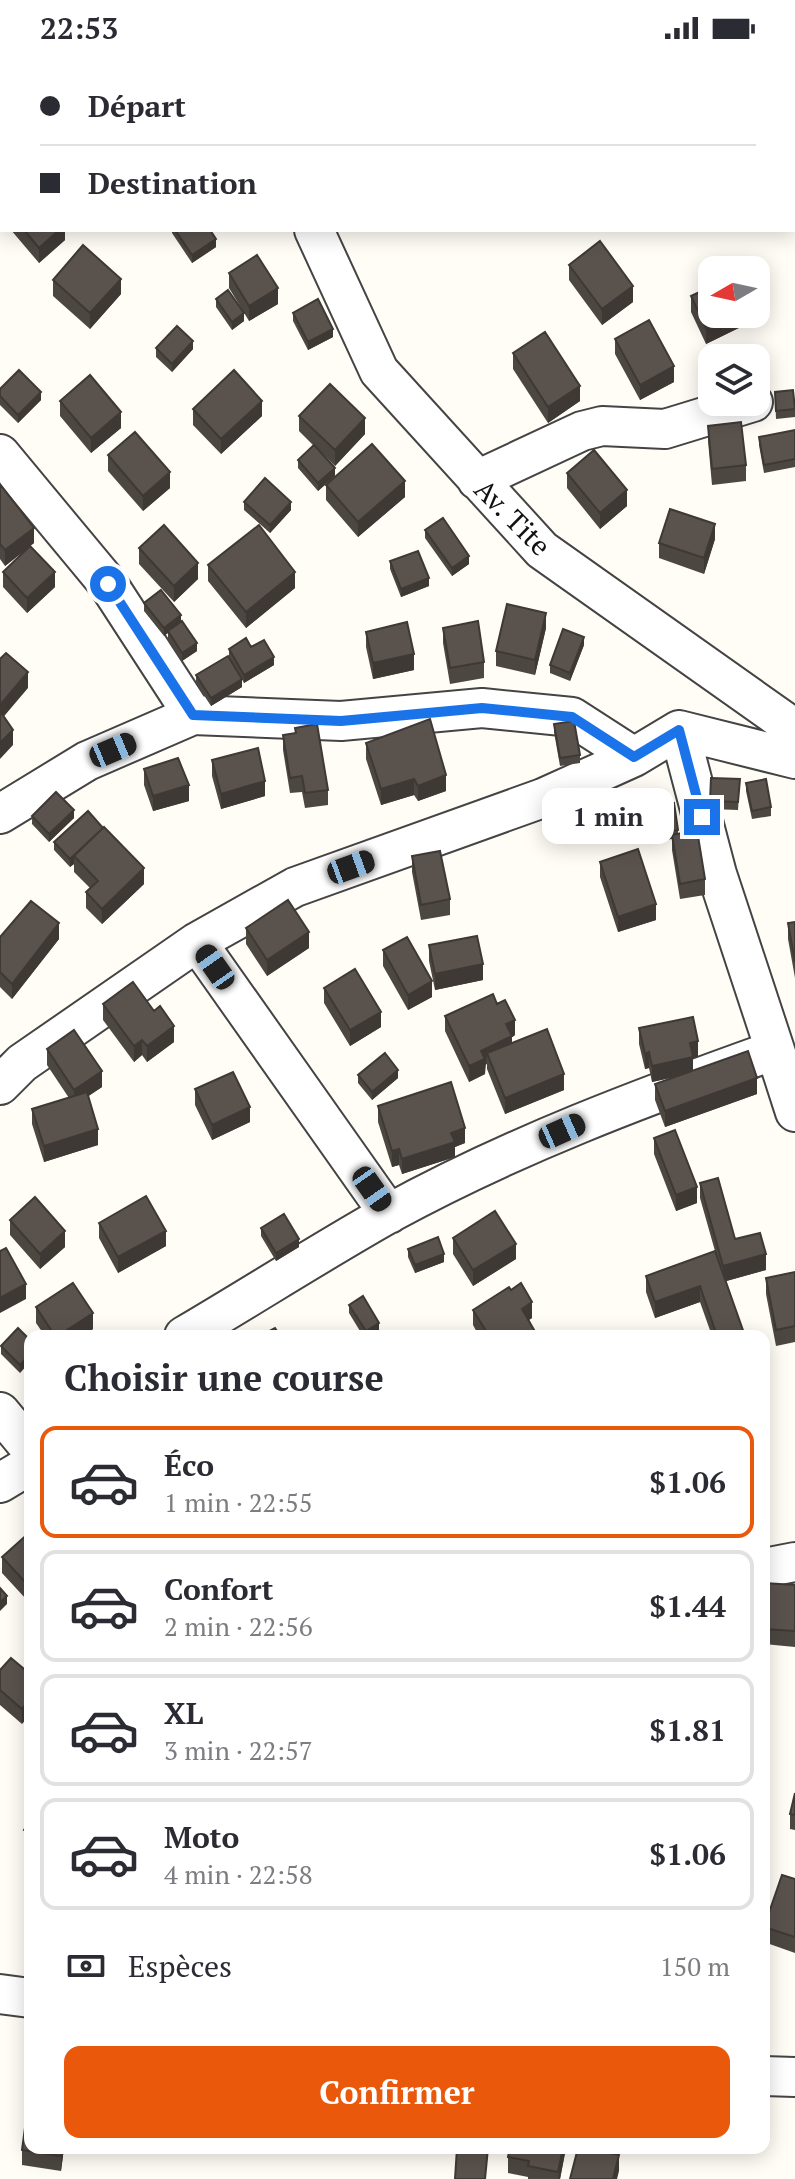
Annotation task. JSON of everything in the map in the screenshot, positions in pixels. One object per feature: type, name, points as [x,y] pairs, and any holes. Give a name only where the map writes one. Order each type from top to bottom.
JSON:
[{"type":"street","name":"Av. Tite","points":[[315,232],[379,371],[542,550],[795,729]]},
{"type":"street","points":[[477,480],[582,431],[602,426],[665,429],[708,416]]},
{"type":"street","points":[[0,454],[108,584],[193,715]]},
{"type":"street","points":[[0,814],[87,761],[193,715],[341,721],[482,708],[572,717],[634,757]]},
{"type":"street","points":[[679,730],[717,874],[795,1112]]},
{"type":"street","points":[[0,1085],[22,1063],[197,942],[295,887],[543,798],[634,757],[679,730],[795,759]]},
{"type":"street","points":[[197,942],[389,1214]]},
{"type":"street","points":[[194,1330],[389,1214],[487,1165],[612,1109],[775,1050]]},
{"type":"street","points":[[0,1412],[24,1441]]},
{"type":"street","points":[[0,1483],[24,1469]]},
{"type":"street","points":[[770,1567],[795,1562]]},
{"type":"street","points":[[0,1994],[24,1997]]},
{"type":"street","points":[[770,2076],[795,2077]]},
{"type":"building","points":[[26,232],[57,232],[39,248]]},
{"type":"building","points":[[176,232],[211,232],[216,239],[192,255]]},
{"type":"building","points":[[600,241],[633,286],[602,309],[569,265]]},
{"type":"building","points":[[83,245],[121,279],[90,313],[53,280]]},
{"type":"building","points":[[257,255],[278,288],[249,306],[229,273]]},
{"type":"building","points":[[228,290],[244,313],[232,322],[216,299]]},
{"type":"building","points":[[698,293],[698,311],[691,296]]},
{"type":"building","points":[[318,299],[333,329],[308,342],[293,313]]},
{"type":"building","points":[[649,320],[674,366],[640,385],[615,339]]},
{"type":"building","points":[[177,326],[193,341],[172,364],[156,348]]},
{"type":"building","points":[[545,332],[580,386],[548,407],[513,353]]},
{"type":"building","points":[[19,370],[41,392],[18,415],[0,396],[0,389]]},
{"type":"building","points":[[234,370],[262,401],[221,439],[193,409]]},
{"type":"building","points":[[90,375],[121,412],[91,438],[60,401]]},
{"type":"building","points":[[330,384],[365,418],[335,450],[299,416]]},
{"type":"building","points":[[793,390],[795,409],[776,411],[775,392]]},
{"type":"building","points":[[741,422],[746,465],[712,469],[708,426]]},
{"type":"building","points":[[795,430],[795,459],[764,465],[759,437]]},
{"type":"building","points":[[135,432],[170,472],[143,496],[108,455]]},
{"type":"building","points":[[372,444],[405,481],[358,522],[326,485]]},
{"type":"building","points":[[314,445],[335,468],[318,483],[298,460]]},
{"type":"building","points":[[594,450],[627,490],[600,513],[567,473]]},
{"type":"building","points":[[265,478],[291,502],[270,525],[244,502]]},
{"type":"building","points":[[0,484],[34,528],[5,550],[0,544]]},
{"type":"building","points":[[670,509],[715,524],[704,558],[659,543]]},
{"type":"building","points":[[443,518],[469,556],[452,568],[425,530]]},
{"type":"building","points":[[164,525],[198,563],[174,586],[139,548]]},
{"type":"building","points":[[259,525],[295,572],[246,612],[208,565]]},
{"type":"building","points":[[30,546],[55,572],[27,598],[3,572]]},
{"type":"building","points":[[418,551],[429,578],[401,589],[390,561]]},
{"type":"building","points":[[161,590],[181,615],[164,628],[144,603]]},
{"type":"building","points":[[507,604],[546,613],[535,660],[496,651]]},
{"type":"building","points":[[182,621],[197,643],[182,653],[168,631]]},
{"type":"building","points":[[478,621],[484,662],[450,668],[443,628]]},
{"type":"building","points":[[407,622],[414,654],[373,663],[366,632]]},
{"type":"building","points":[[563,629],[584,637],[570,673],[550,665]]},
{"type":"building","points":[[246,638],[251,647],[264,640],[274,657],[244,675],[229,649]]},
{"type":"building","points":[[6,653],[28,672],[0,705],[0,659]]},
{"type":"building","points":[[228,656],[242,679],[211,698],[196,675]]},
{"type":"building","points":[[0,711],[13,730],[0,743]]},
{"type":"building","points":[[430,719],[446,775],[418,786],[414,779],[381,789],[366,743]]},
{"type":"building","points":[[574,721],[580,755],[560,758],[554,724]]},
{"type":"building","points":[[317,724],[328,790],[305,793],[302,776],[290,778],[283,735],[296,733],[295,728]]},
{"type":"building","points":[[258,748],[265,781],[221,794],[212,760]]},
{"type":"building","points":[[178,758],[189,785],[153,796],[144,769]]},
{"type":"building","points":[[711,778],[740,779],[738,802],[710,801]]},
{"type":"building","points":[[766,779],[771,807],[752,811],[746,783]]},
{"type":"building","points":[[56,792],[74,810],[49,834],[32,816]]},
{"type":"building","points":[[629,793],[633,813],[609,817],[606,797]]},
{"type":"building","points":[[674,803],[678,830],[639,835],[635,809]]},
{"type":"building","points":[[88,811],[103,828],[70,859],[54,842]]},
{"type":"building","points":[[104,827],[144,868],[102,909],[86,892],[98,881],[74,856]]},
{"type":"building","points":[[697,830],[705,879],[680,884],[672,835]]},
{"type":"building","points":[[638,849],[656,904],[618,917],[600,862]]},
{"type":"building","points":[[440,851],[450,899],[421,905],[412,856]]},
{"type":"building","points":[[288,900],[309,932],[267,960],[246,928]]},
{"type":"building","points":[[31,901],[59,923],[12,984],[0,972],[0,937]]},
{"type":"building","points":[[795,922],[795,962],[788,923]]},
{"type":"building","points":[[477,936],[483,964],[435,974],[429,945]]},
{"type":"building","points":[[407,937],[432,981],[408,995],[383,950]]},
{"type":"building","points":[[355,969],[381,1012],[350,1030],[324,988]]},
{"type":"building","points":[[133,982],[154,1011],[160,1006],[174,1026],[147,1046],[142,1040],[134,1046],[103,1004]]},
{"type":"building","points":[[493,994],[497,1004],[505,1000],[515,1020],[506,1024],[512,1036],[481,1051],[485,1059],[469,1066],[445,1016]]},
{"type":"building","points":[[693,1017],[698,1041],[690,1043],[693,1057],[652,1066],[649,1052],[645,1054],[639,1028]]},
{"type":"building","points":[[547,1029],[564,1074],[505,1098],[487,1053]]},
{"type":"building","points":[[74,1030],[102,1071],[74,1090],[47,1049]]},
{"type":"building","points":[[748,1051],[757,1078],[665,1111],[655,1084]]},
{"type":"building","points":[[385,1053],[398,1070],[372,1092],[358,1075]]},
{"type":"building","points":[[233,1072],[250,1107],[212,1125],[195,1089]]},
{"type":"building","points":[[451,1082],[465,1128],[451,1133],[455,1142],[402,1159],[399,1149],[392,1151],[378,1106]]},
{"type":"building","points":[[87,1092],[98,1129],[44,1146],[32,1109]]},
{"type":"building","points":[[675,1130],[697,1187],[676,1195],[654,1138]]},
{"type":"building","points":[[718,1178],[735,1239],[760,1233],[766,1254],[723,1266],[700,1183]]},
{"type":"building","points":[[146,1196],[166,1231],[118,1257],[99,1223]]},
{"type":"building","points":[[35,1197],[65,1231],[40,1254],[10,1220]]},
{"type":"building","points":[[495,1211],[516,1244],[473,1270],[453,1238]]},
{"type":"building","points":[[284,1214],[299,1239],[276,1253],[261,1228]]},
{"type":"building","points":[[438,1237],[444,1254],[415,1265],[408,1249]]},
{"type":"building","points":[[6,1248],[26,1284],[0,1298],[0,1251]]},
{"type":"building","points":[[715,1251],[743,1330],[715,1330],[700,1286],[655,1302],[646,1276]]},
{"type":"building","points":[[795,1272],[795,1326],[776,1330],[766,1278]]},
{"type":"building","points":[[73,1283],[93,1313],[67,1330],[51,1330],[36,1307]]},
{"type":"building","points":[[521,1283],[532,1302],[522,1309],[534,1330],[485,1330],[473,1310],[509,1287],[511,1290]]},
{"type":"building","points":[[363,1296],[379,1323],[365,1330],[349,1305]]},
{"type":"building","points":[[18,1328],[24,1334],[24,1361],[20,1365],[1,1346]]},
{"type":"building","points":[[24,1537],[24,1581],[2,1557]]},
{"type":"building","points":[[770,1583],[795,1585],[795,1631],[770,1629]]},
{"type":"building","points":[[0,1588],[7,1596],[0,1602]]},
{"type":"building","points":[[11,1658],[24,1669],[22,1709],[0,1690],[0,1670]]},
{"type":"building","points":[[795,1793],[795,1815],[790,1814]]},
{"type":"building","points":[[782,1875],[795,1879],[795,1937],[770,1929],[770,1910]]},
{"type":"building","points":[[457,2154],[487,2154],[485,2179],[455,2179]]},
{"type":"building","points":[[509,2154],[562,2154],[558,2172],[528,2166],[529,2161],[508,2157]]},
{"type":"building","points":[[576,2154],[619,2155],[613,2179],[570,2179]]},
{"type":"route","points":[[108,584],[193,715],[341,721],[482,708],[572,717],[634,757],[679,730],[702,817]]}]
